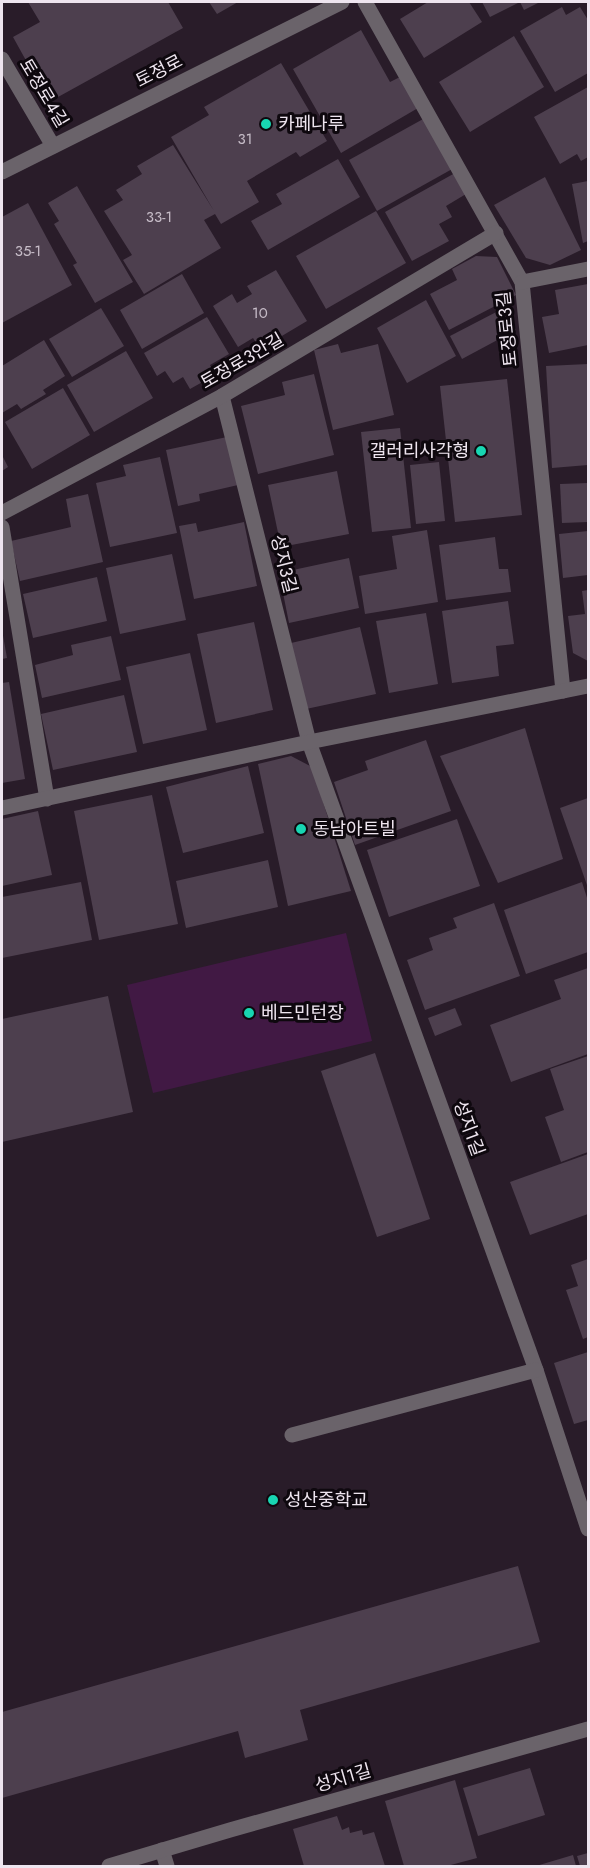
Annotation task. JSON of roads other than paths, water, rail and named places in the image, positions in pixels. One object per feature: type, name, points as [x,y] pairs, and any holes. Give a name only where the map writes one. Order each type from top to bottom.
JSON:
[{"type":"street","name":"토정로3길","points":[[365,2],[522,282],[563,692]]},
{"type":"street","name":"토정로","points":[[2,172],[337,3]]},
{"type":"street","name":"토정로4길","points":[[2,59],[53,146]]},
{"type":"street","name":"토정로3안길","points":[[2,513],[222,396],[496,233]]},
{"type":"street","points":[[522,282],[588,269]]},
{"type":"street","name":"성지3길","points":[[222,396],[309,742]]},
{"type":"street","points":[[2,527],[47,799]]},
{"type":"street","points":[[2,808],[309,742],[588,686]]},
{"type":"street","name":"성지1길","points":[[309,742],[536,1371],[588,1529]]},
{"type":"street","points":[[292,1435],[536,1371]]},
{"type":"street","name":"성지1길","points":[[109,1866],[588,1729]]},
{"type":"street","points":[[162,1850],[167,1866]]},
{"type":"place","name":"카페나루","points":[[266,124]]},
{"type":"place","name":"갤러리사각형","points":[[481,451]]},
{"type":"place","name":"동남아트빌","points":[[301,829]]},
{"type":"place","name":"베드민턴장","points":[[249,1013]]},
{"type":"place","name":"성산중학교","points":[[273,1500]]}]
